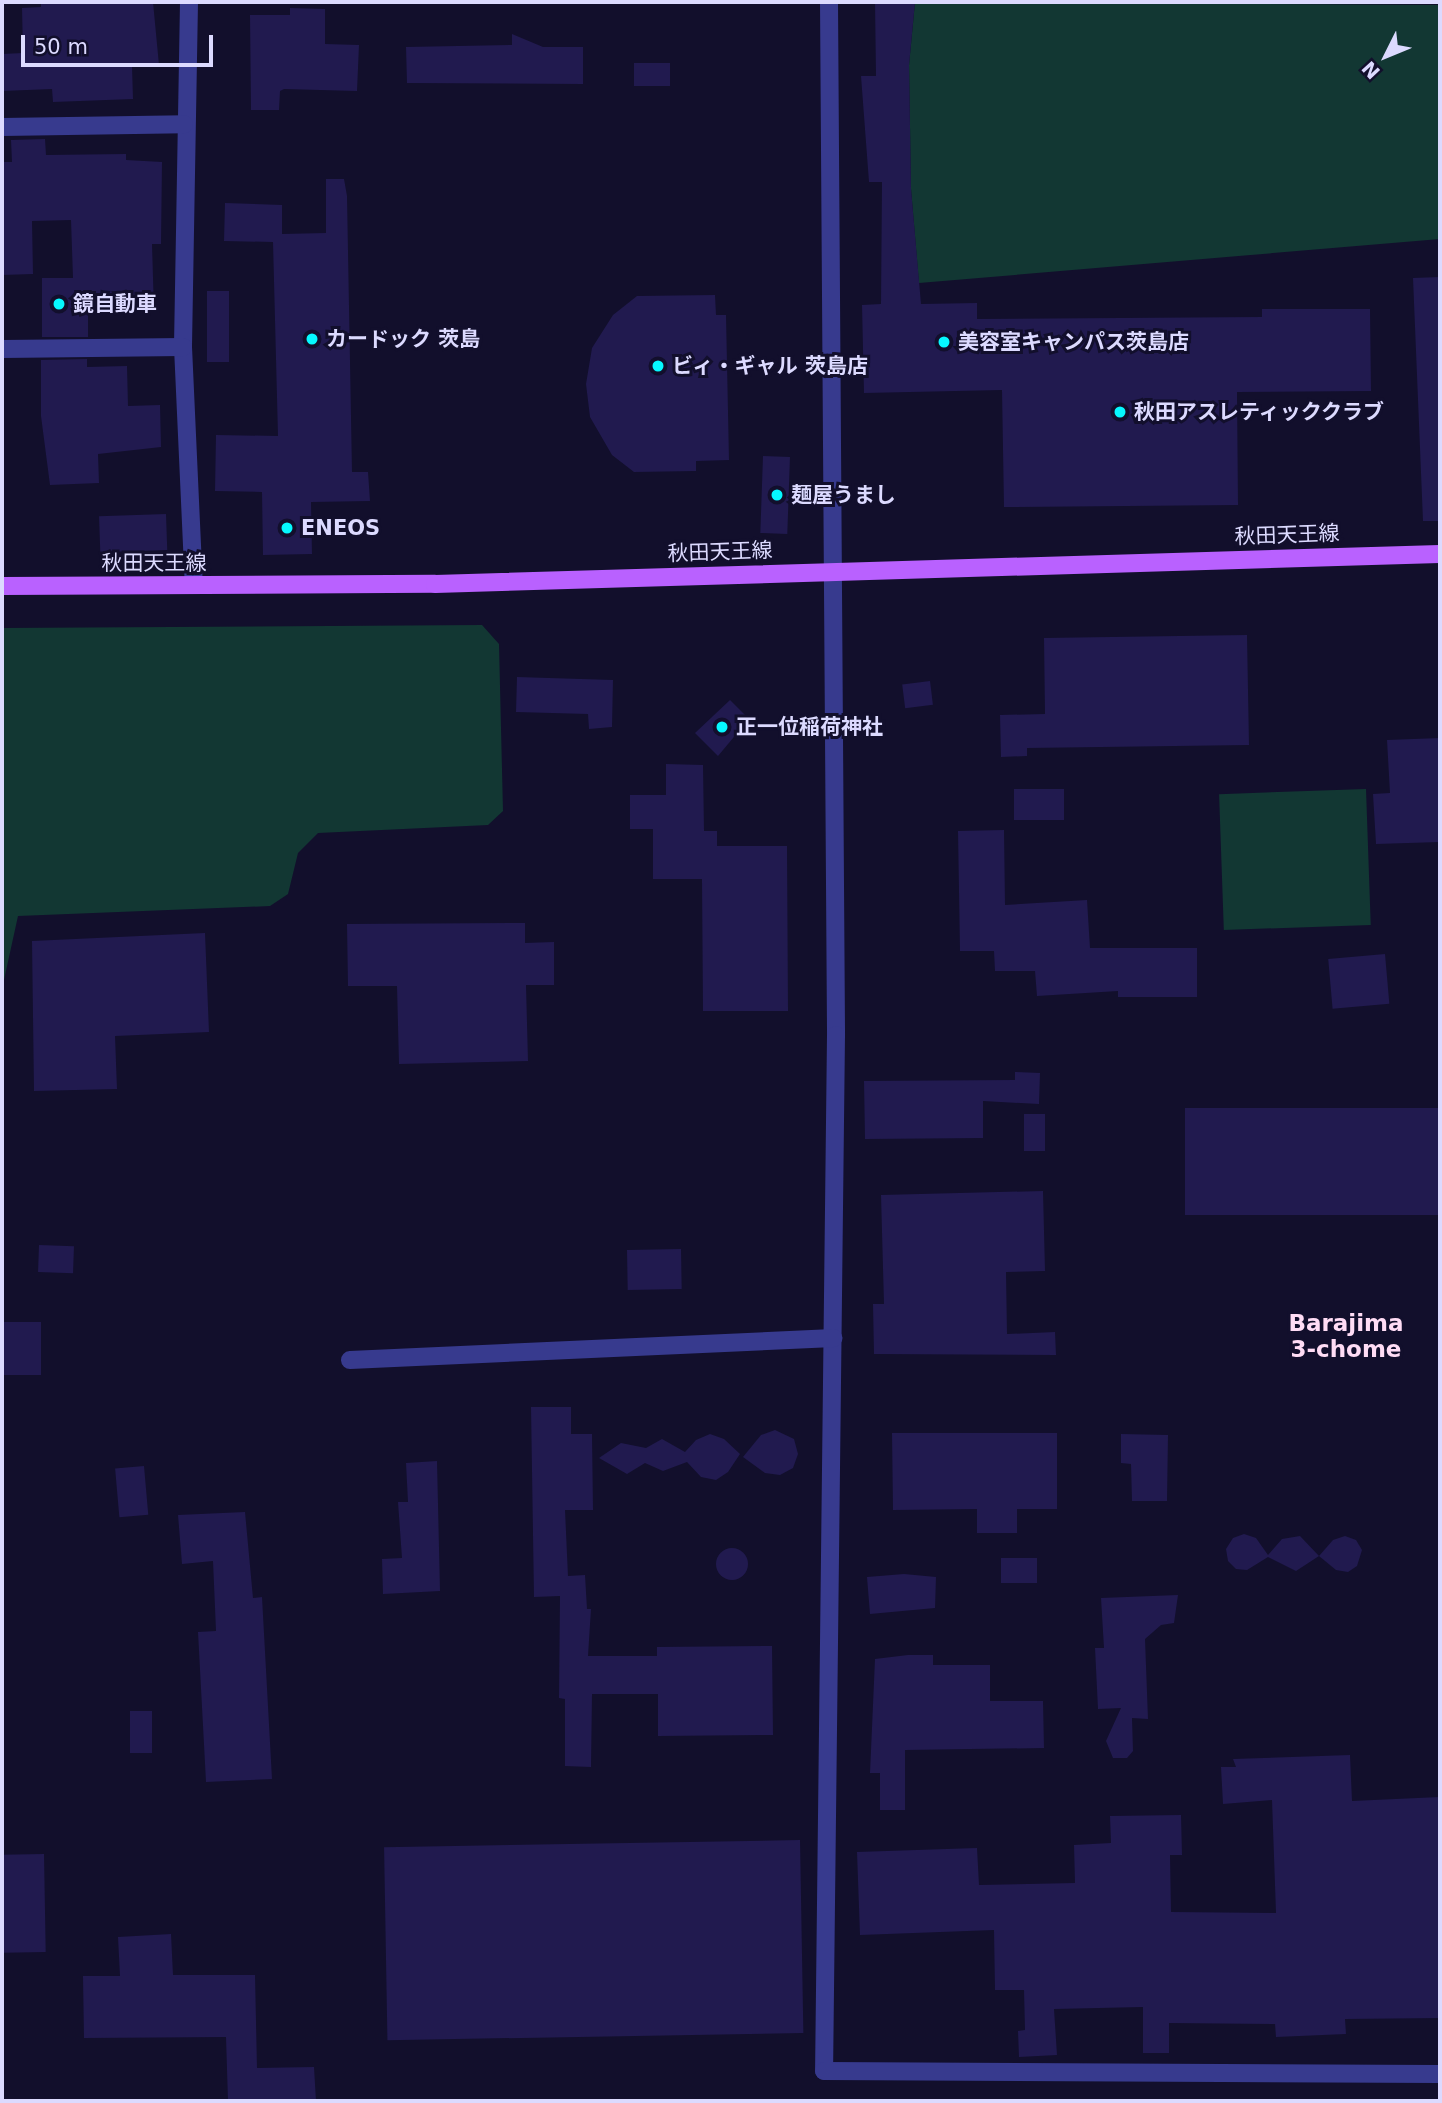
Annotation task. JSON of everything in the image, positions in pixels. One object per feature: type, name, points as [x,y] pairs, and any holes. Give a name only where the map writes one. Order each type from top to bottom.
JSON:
[{"type":"main road","name":"秋田天王線","points":[[2,586],[435,584],[1440,554]]},
{"type":"street","points":[[189,2],[184,124],[183,346],[194,585]]},
{"type":"street","points":[[829,2],[833,571],[833,1338],[824,2071],[1440,2074]]},
{"type":"street","points":[[2,127],[184,124]]},
{"type":"street","points":[[2,349],[183,346]]},
{"type":"street","points":[[350,1360],[833,1338]]},
{"type":"green space","points":[[915,2],[1440,5],[1440,239],[919,283],[911,189],[909,65]]},
{"type":"green space","points":[[482,625],[499,644],[503,811],[488,825],[318,833],[298,853],[288,894],[270,906],[18,916],[2,989],[2,628]]},
{"type":"green space","points":[[1366,789],[1371,925],[1224,930],[1219,794]]},
{"type":"building","points":[[41,2],[153,2],[159,65],[132,66],[133,99],[53,102],[52,89],[2,91],[2,54],[23,53],[22,8],[41,7]]},
{"type":"building","points":[[875,2],[915,2],[909,65],[911,189],[921,304],[977,303],[977,319],[1262,317],[1262,309],[1370,309],[1371,391],[1237,392],[1238,505],[1004,507],[1002,390],[864,393],[862,305],[881,304],[882,182],[869,182],[861,76],[876,76]]},
{"type":"building","points":[[290,8],[325,9],[325,44],[359,45],[357,91],[284,89],[280,91],[279,110],[251,110],[250,15],[290,15]]},
{"type":"building","points":[[512,34],[543,47],[583,47],[583,84],[407,83],[406,47],[512,45]]},
{"type":"building","points":[[634,63],[670,63],[670,86],[634,86]]},
{"type":"building","points":[[45,139],[46,155],[126,154],[126,160],[162,162],[161,244],[152,244],[154,311],[88,312],[88,337],[42,337],[42,278],[73,278],[71,220],[32,221],[33,274],[2,275],[2,162],[12,162],[11,140]]},
{"type":"building","points":[[326,179],[344,179],[347,196],[352,472],[368,472],[370,501],[311,502],[312,554],[263,555],[262,492],[215,491],[216,435],[278,436],[273,242],[224,241],[225,203],[282,205],[282,234],[326,233]]},
{"type":"building","points":[[1440,277],[1440,521],[1423,521],[1413,278]]},
{"type":"building","points":[[207,291],[229,291],[229,362],[207,362]]},
{"type":"building","name":"ビィ・ギャル 茨島店","points":[[715,295],[716,315],[726,315],[729,460],[696,461],[696,471],[634,472],[612,455],[590,417],[586,384],[592,348],[613,315],[637,296]]},
{"type":"building","points":[[87,359],[87,367],[127,366],[128,406],[160,405],[161,447],[98,454],[99,483],[50,485],[41,416],[41,360]]},
{"type":"building","name":"麺屋うまし","points":[[763,456],[790,457],[787,534],[760,533]]},
{"type":"building","points":[[166,514],[167,550],[100,552],[99,516]]},
{"type":"building","points":[[1247,635],[1249,745],[1027,748],[1027,756],[1001,757],[1000,715],[1045,714],[1044,638]]},
{"type":"building","points":[[517,677],[613,680],[612,727],[589,729],[588,714],[516,712]]},
{"type":"building","points":[[930,681],[933,705],[905,708],[902,684]]},
{"type":"building","name":"正一位稲荷神社","points":[[730,700],[749,719],[718,756],[695,733]]},
{"type":"building","points":[[1440,738],[1440,842],[1376,844],[1373,794],[1390,793],[1387,740]]},
{"type":"building","points":[[666,764],[703,765],[704,831],[717,831],[717,846],[787,846],[788,1011],[703,1011],[702,879],[653,879],[653,829],[630,829],[630,795],[666,795]]},
{"type":"building","points":[[1014,789],[1064,789],[1064,820],[1014,820]]},
{"type":"building","points":[[1004,830],[1005,905],[1087,900],[1090,948],[1197,948],[1197,997],[1118,997],[1118,991],[1037,996],[1035,971],[995,971],[994,951],[960,951],[958,831]]},
{"type":"building","points":[[525,923],[525,943],[554,942],[554,985],[526,985],[528,1061],[399,1064],[397,986],[348,986],[347,924]]},
{"type":"building","points":[[205,933],[209,1032],[115,1036],[117,1089],[34,1091],[32,941]]},
{"type":"building","points":[[1385,954],[1389,1004],[1333,1009],[1328,959]]},
{"type":"building","points":[[1015,1072],[1040,1073],[1039,1104],[983,1101],[983,1138],[865,1139],[864,1081],[1015,1080]]},
{"type":"building","points":[[1185,1108],[1440,1108],[1440,1215],[1185,1215]]},
{"type":"building","points":[[1024,1114],[1045,1114],[1045,1151],[1024,1151]]},
{"type":"building","points":[[1043,1191],[1045,1271],[1006,1272],[1007,1334],[1055,1332],[1056,1355],[874,1354],[873,1304],[884,1304],[881,1195]]},
{"type":"building","points":[[39,1245],[74,1246],[73,1273],[38,1272]]},
{"type":"building","points":[[681,1249],[682,1289],[628,1290],[627,1250]]},
{"type":"building","points":[[2,1322],[41,1322],[41,1375],[2,1375]]},
{"type":"building","points":[[531,1407],[571,1407],[571,1434],[592,1434],[593,1510],[565,1510],[568,1576],[585,1575],[587,1609],[591,1609],[588,1656],[657,1656],[657,1647],[772,1646],[773,1735],[658,1736],[658,1694],[592,1694],[591,1767],[565,1766],[565,1699],[559,1698],[560,1596],[534,1597]]},
{"type":"building","points":[[775,1430],[794,1439],[798,1454],[793,1468],[780,1475],[765,1473],[743,1457],[761,1435]]},
{"type":"building","points":[[892,1433],[1057,1433],[1057,1509],[1017,1509],[1017,1533],[977,1533],[977,1509],[893,1510]]},
{"type":"building","points":[[710,1434],[724,1439],[740,1454],[728,1472],[716,1480],[701,1477],[687,1462],[663,1471],[645,1463],[627,1474],[599,1458],[621,1443],[646,1448],[662,1439],[685,1452],[696,1440]]},
{"type":"building","points":[[1121,1434],[1168,1435],[1167,1501],[1132,1501],[1131,1464],[1121,1463]]},
{"type":"building","points":[[437,1461],[440,1591],[383,1594],[382,1559],[402,1558],[398,1502],[408,1502],[406,1463]]},
{"type":"building","points":[[144,1466],[148,1515],[119,1517],[115,1469]]},
{"type":"building","points":[[245,1512],[253,1598],[262,1597],[272,1779],[206,1782],[198,1632],[216,1631],[213,1561],[182,1564],[178,1515]]},
{"type":"building","points":[[1244,1534],[1256,1538],[1268,1555],[1282,1539],[1300,1536],[1319,1556],[1296,1571],[1268,1557],[1247,1570],[1236,1569],[1228,1561],[1226,1549],[1233,1538]]},
{"type":"building","points":[[1345,1536],[1356,1540],[1362,1550],[1357,1566],[1348,1572],[1336,1570],[1319,1556],[1333,1540]]},
{"type":"building","points":[[732,1548],[743,1553],[748,1564],[743,1575],[732,1580],[721,1575],[716,1564],[721,1553]]},
{"type":"building","points":[[1001,1558],[1037,1558],[1037,1583],[1001,1583]]},
{"type":"building","points":[[904,1574],[936,1577],[935,1608],[870,1614],[867,1577]]},
{"type":"building","points":[[1178,1595],[1174,1623],[1161,1625],[1145,1639],[1148,1719],[1132,1718],[1133,1751],[1127,1758],[1113,1758],[1106,1741],[1121,1708],[1098,1709],[1095,1648],[1104,1648],[1101,1598]]},
{"type":"building","points":[[933,1655],[933,1665],[990,1665],[990,1701],[1043,1701],[1044,1748],[905,1750],[905,1810],[880,1810],[880,1773],[870,1773],[875,1659]]},
{"type":"building","points":[[130,1711],[152,1711],[152,1753],[130,1753]]},
{"type":"building","points":[[1350,1755],[1352,1801],[1440,1797],[1440,2018],[1345,2019],[1346,2034],[1276,2037],[1275,2024],[1169,2023],[1169,2053],[1143,2053],[1143,2007],[1054,2009],[1057,2055],[1019,2057],[1018,2031],[1025,2030],[1024,1990],[995,1990],[994,1930],[860,1935],[857,1852],[977,1848],[979,1885],[1075,1883],[1074,1845],[1111,1843],[1110,1816],[1181,1815],[1182,1855],[1170,1855],[1171,1912],[1276,1913],[1272,1800],[1223,1804],[1221,1767],[1236,1767],[1233,1759]]},
{"type":"building","points":[[800,1840],[803,2033],[387,2040],[384,1847]]},
{"type":"building","points":[[44,1854],[46,1952],[4,1953],[2,1855]]},
{"type":"building","points":[[171,1934],[173,1975],[255,1975],[257,2068],[314,2067],[316,2101],[228,2101],[226,2037],[84,2038],[83,1976],[120,1976],[118,1937]]},
{"type":"place","name":"鏡自動車","points":[[59,304]]},
{"type":"place","name":"カードック 茨島","points":[[312,339]]},
{"type":"place","name":"美容室キャンパス茨島店","points":[[944,342]]},
{"type":"place","name":"ビィ・ギャル 茨島店","points":[[658,366]]},
{"type":"place","name":"秋田アスレティッククラブ","points":[[1120,412]]},
{"type":"place","name":"麺屋うまし","points":[[777,495]]},
{"type":"place","name":"ENEOS","points":[[287,528]]},
{"type":"place","name":"正一位稲荷神社","points":[[722,727]]},
{"type":"district","name":"Barajima 3-chome","points":[[1346,1336]]}]
